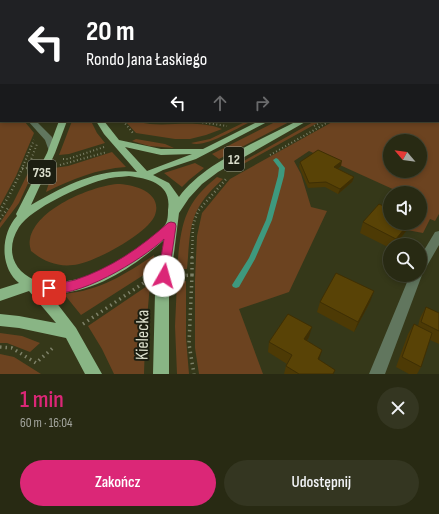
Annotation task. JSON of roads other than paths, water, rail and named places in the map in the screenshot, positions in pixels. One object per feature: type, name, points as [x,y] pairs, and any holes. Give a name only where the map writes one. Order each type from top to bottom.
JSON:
[{"type":"main road","name":"735","points":[[63,122],[31,198],[14,227],[7,258],[9,266],[18,275],[32,285],[57,312],[71,333],[94,374]]},
{"type":"main road","points":[[101,122],[145,175],[163,183],[172,192],[175,201],[175,210]]},
{"type":"main road","name":"12","points":[[0,242],[34,208],[80,184],[116,174],[126,173],[145,175],[160,168],[188,159],[263,122]]},
{"type":"main road","name":"12","points":[[171,226],[175,210],[188,192],[213,171],[301,122]]},
{"type":"main road","points":[[116,142],[161,152],[208,150]]},
{"type":"main road","points":[[0,295],[32,285],[49,288],[61,288],[88,280],[125,263],[151,245],[171,226]]},
{"type":"main road","name":"Kielecka","points":[[161,374],[160,338],[164,276],[171,226]]},
{"type":"main road","points":[[0,320],[19,322],[71,333]]},
{"type":"street","points":[[35,125],[51,144],[52,149]]},
{"type":"street","points":[[427,256],[439,235]]},
{"type":"street","points":[[377,374],[413,282]]},
{"type":"waterway","points":[[236,285],[252,259],[269,220],[282,168],[276,160]]}]
